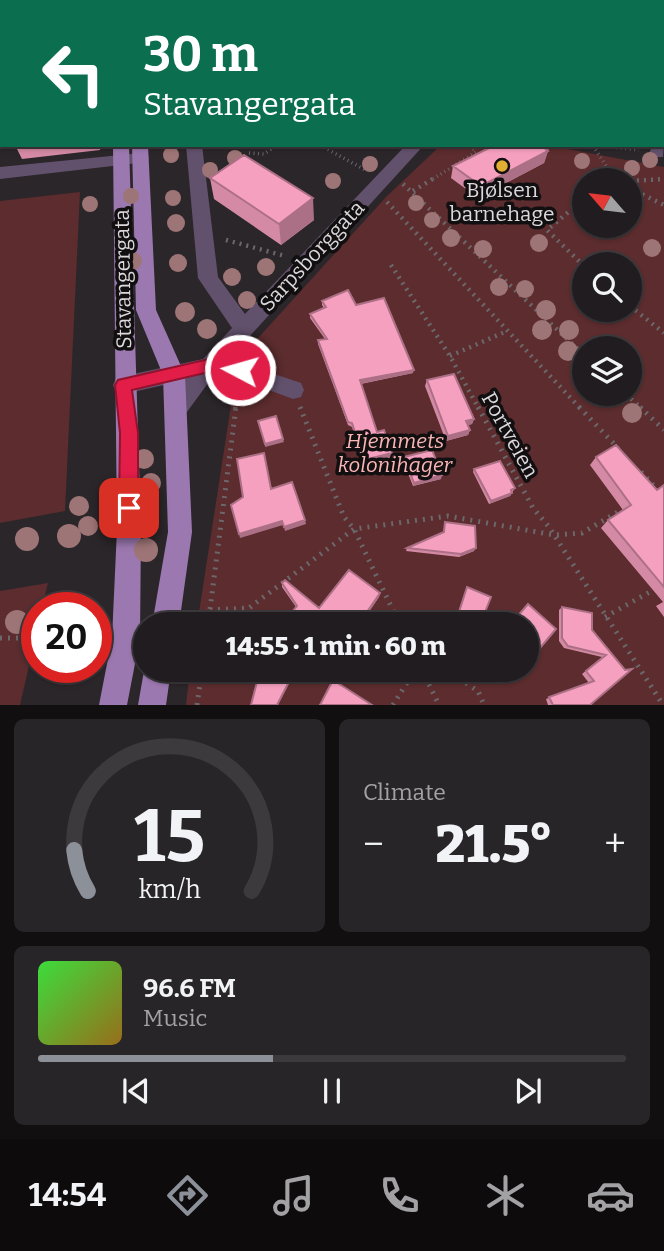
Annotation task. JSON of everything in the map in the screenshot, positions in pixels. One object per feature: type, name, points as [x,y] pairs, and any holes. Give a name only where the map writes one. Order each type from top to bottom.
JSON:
[{"type":"main road","name":"Stavangergata","points":[[131,152],[146,310],[174,374],[180,532],[167,612]]},
{"type":"main road","name":"Stavangergata","points":[[113,705],[126,638],[129,433],[124,385],[131,152]]},
{"type":"main road","points":[[152,705],[155,682]]},
{"type":"street","points":[[194,147],[208,278],[244,329]]},
{"type":"street","name":"Sarpsborggata","points":[[176,409],[192,384],[414,147]]},
{"type":"street","points":[[0,173],[131,152]]},
{"type":"street","points":[[199,189],[249,153]]},
{"type":"street","points":[[124,385],[209,366],[240,370],[293,390]]},
{"type":"path","points":[[249,153],[264,154],[274,147]]},
{"type":"path","points":[[324,147],[383,180]]},
{"type":"path","points":[[471,147],[476,152],[413,191],[572,343]]},
{"type":"path","points":[[594,147],[608,168]]},
{"type":"path","points":[[642,180],[664,179]]},
{"type":"path","points":[[642,194],[664,205]]},
{"type":"path","points":[[572,209],[547,230],[572,254]]},
{"type":"path","points":[[397,212],[627,458]]},
{"type":"path","points":[[204,233],[286,256]]},
{"type":"path","name":"Portveien","points":[[391,265],[450,356],[533,508],[554,535],[663,705]]},
{"type":"path","points":[[642,316],[664,333]]},
{"type":"path","points":[[450,356],[507,331]]},
{"type":"path","points":[[240,370],[210,610],[249,608],[354,529],[448,516],[554,535],[582,533],[635,502]]},
{"type":"path","points":[[293,390],[344,517],[354,529],[394,612]]},
{"type":"path","points":[[639,406],[664,430]]},
{"type":"path","points":[[637,468],[664,497]]},
{"type":"path","points":[[645,495],[655,488]]},
{"type":"path","points":[[605,617],[664,584]]},
{"type":"path","points":[[0,638],[21,638]]},
{"type":"path","points":[[197,705],[200,682]]},
{"type":"path","points":[[393,705],[405,682]]},
{"type":"path","points":[[428,682],[439,705]]},
{"type":"path","points":[[464,682],[478,691],[484,705]]},
{"type":"green space","name":"Hjemmets kolonihager","points":[[439,147],[557,147],[664,167],[664,705],[186,705],[189,682],[539,682],[539,612],[199,612],[238,360],[386,197]]},
{"type":"green space","points":[[80,192],[65,511],[0,523],[0,201]]},
{"type":"green space","points":[[48,583],[46,592],[21,592],[21,683],[25,683],[20,705],[0,705],[0,591]]},
{"type":"building","points":[[491,147],[543,147],[548,151],[481,186],[453,166]]},
{"type":"building","points":[[244,155],[313,198],[279,224],[210,178]]},
{"type":"building","points":[[348,290],[356,305],[384,298],[414,370],[360,380],[377,432],[384,430],[392,453],[364,460],[318,340],[327,339],[310,314],[326,307],[322,301]]},
{"type":"building","points":[[454,374],[474,419],[466,421],[470,430],[448,436],[427,380]]},
{"type":"building","points":[[276,416],[283,439],[265,444],[258,421]]},
{"type":"building","points":[[616,445],[657,490],[664,485],[664,587],[608,520],[631,505],[596,457]]},
{"type":"building","points":[[432,450],[442,475],[414,483],[404,457]]},
{"type":"building","points":[[264,453],[271,489],[292,482],[305,520],[284,527],[282,521],[239,534],[231,505],[243,497],[237,459]]},
{"type":"building","points":[[500,461],[515,488],[511,490],[512,493],[491,501],[474,469]]},
{"type":"building","points":[[445,522],[475,526],[476,548],[461,554],[407,548],[444,532]]},
{"type":"building","points":[[349,570],[380,593],[367,612],[292,612],[297,606],[282,583],[285,580],[319,608]]},
{"type":"building","points":[[467,587],[491,597],[485,612],[459,612]]},
{"type":"building","points":[[528,604],[537,612],[521,612]]},
{"type":"building","points":[[562,607],[592,613],[592,630],[625,670],[632,669],[590,705],[553,705],[549,697],[594,681],[586,671],[606,655],[568,646],[562,638]]},
{"type":"building","points":[[539,614],[556,629],[539,649]]},
{"type":"building","points":[[257,682],[289,682],[277,705],[251,705]]},
{"type":"building","points":[[332,682],[336,682],[372,705],[320,705]]},
{"type":"place","name":"Bjølsen barnehage","points":[[502,166]]},
{"type":"route","points":[[129,508],[129,433],[124,385],[209,366],[240,370]]}]
